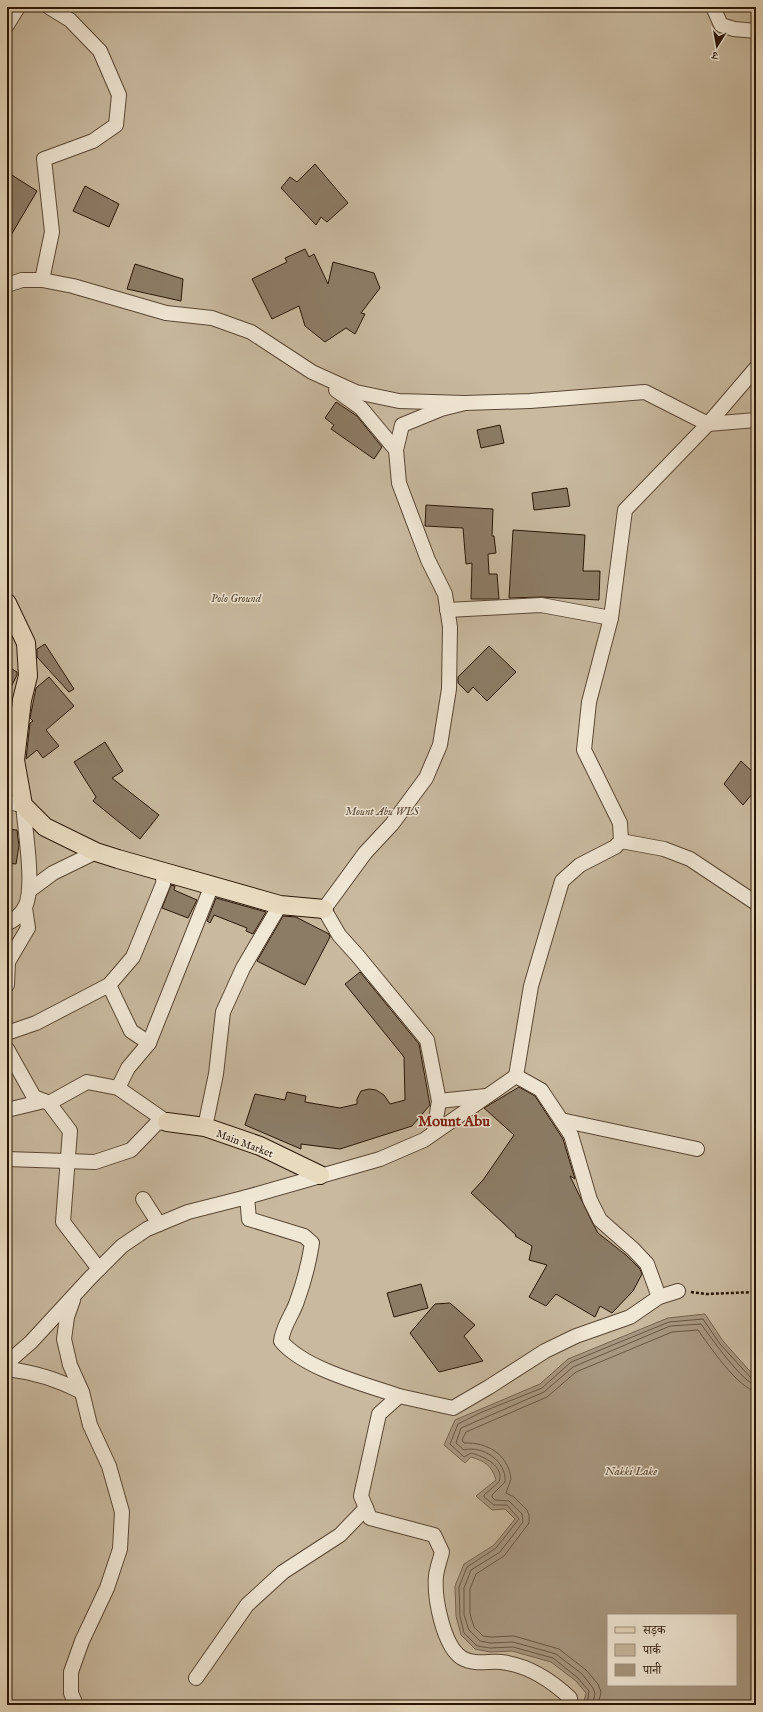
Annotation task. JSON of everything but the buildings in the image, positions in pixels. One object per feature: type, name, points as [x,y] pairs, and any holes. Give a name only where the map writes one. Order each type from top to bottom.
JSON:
[{"type":"main road","points":[[7,603],[26,643],[28,676],[22,700],[15,760],[15,803],[45,827],[96,852],[280,905],[324,909]]},
{"type":"main road","name":"Main Market","points":[[167,1122],[205,1127],[260,1146],[320,1175]]},
{"type":"street","points":[[7,25],[18,7]]},
{"type":"street","points":[[42,280],[52,232],[44,160],[93,140],[116,125],[119,95],[100,51],[70,20],[49,7]]},
{"type":"street","points":[[713,7],[712,10],[721,24],[734,29],[756,31]]},
{"type":"street","points":[[7,285],[22,280],[42,280],[73,286],[166,313],[219,320],[251,332],[309,370],[361,408],[396,450]]},
{"type":"street","points":[[7,1362],[31,1342],[76,1292],[122,1246],[147,1229],[188,1212],[248,1197],[320,1175],[380,1159],[424,1140],[516,1076],[531,986],[562,881],[580,865],[615,847],[621,841],[620,823],[584,750],[589,702],[611,618],[625,510],[708,424],[756,368]]},
{"type":"street","points":[[309,370],[356,392],[399,401],[466,404],[530,401],[645,392],[708,424],[756,420]]},
{"type":"street","points":[[434,1132],[439,1102],[428,1040],[357,954],[339,935],[324,909],[365,853],[392,824],[426,778],[440,745],[448,688],[450,627],[445,594],[428,560],[400,483],[396,450],[402,425],[442,409],[466,404]]},
{"type":"street","points":[[447,610],[541,605],[611,618]]},
{"type":"street","points":[[7,985],[8,962],[28,928],[25,908],[30,890],[15,803]]},
{"type":"street","points":[[621,841],[664,849],[690,858],[756,903]]},
{"type":"street","points":[[30,890],[53,873],[96,852]]},
{"type":"street","points":[[7,1033],[36,1023],[109,986],[133,957],[163,884],[164,871]]},
{"type":"street","points":[[118,1088],[128,1068],[150,1044],[212,885]]},
{"type":"street","points":[[205,1127],[216,1074],[223,1012],[243,968],[280,905]]},
{"type":"street","points":[[7,924],[12,922],[25,908]]},
{"type":"street","points":[[109,986],[131,1031],[150,1044]]},
{"type":"street","points":[[7,1050],[34,1096],[46,1102],[70,1130],[62,1222],[99,1269]]},
{"type":"street","points":[[516,1076],[541,1090],[562,1120],[571,1134],[590,1200],[600,1220],[633,1249],[647,1264],[659,1297]]},
{"type":"street","points":[[7,1110],[46,1102],[87,1082],[118,1088],[167,1122]]},
{"type":"street","points":[[439,1102],[488,1096]]},
{"type":"street","points":[[562,1120],[697,1149]]},
{"type":"street","points":[[7,1159],[95,1162],[131,1150],[157,1123],[167,1122]]},
{"type":"street","points":[[248,1197],[249,1219],[304,1236],[312,1243],[310,1256],[296,1304],[284,1326],[281,1341],[289,1351],[307,1363],[399,1396],[453,1408],[489,1388],[545,1351],[576,1336],[630,1317],[659,1297],[678,1291]]},
{"type":"street","points":[[143,1199],[159,1224]]},
{"type":"street","points":[[76,1292],[67,1318],[64,1339],[70,1365],[82,1392],[90,1425],[109,1466],[122,1512],[120,1549],[107,1588],[82,1641],[71,1672],[71,1693],[76,1705]]},
{"type":"street","points":[[7,1369],[42,1375],[61,1381],[82,1392]]},
{"type":"street","points":[[399,1396],[379,1414],[360,1496],[370,1518],[434,1535],[442,1552],[436,1575],[435,1594],[447,1641],[461,1657],[474,1662],[501,1662],[538,1673],[558,1686],[570,1698],[570,1705]]},
{"type":"street","points":[[196,1678],[247,1606],[282,1572],[340,1535],[366,1508]]},
{"type":"path","points":[[678,1291],[706,1294],[756,1292]]},
{"type":"green space","name":"Mount Abu WLS","points":[[7,7],[756,7],[756,1705],[7,1705]]},
{"type":"water","name":"Nakki Lake","points":[[705,1314],[723,1341],[756,1378],[756,1705],[583,1705],[586,1693],[576,1681],[551,1662],[512,1651],[490,1652],[475,1649],[461,1635],[456,1616],[455,1586],[464,1564],[494,1545],[515,1519],[505,1509],[492,1510],[476,1496],[496,1480],[490,1468],[484,1462],[471,1457],[465,1463],[444,1445],[455,1420],[540,1384],[568,1359],[668,1318]]},
{"type":"district","name":"Mount Abu","points":[[454,1121]]},
{"type":"park label","name":"Polo Ground","points":[[236,598]]}]
